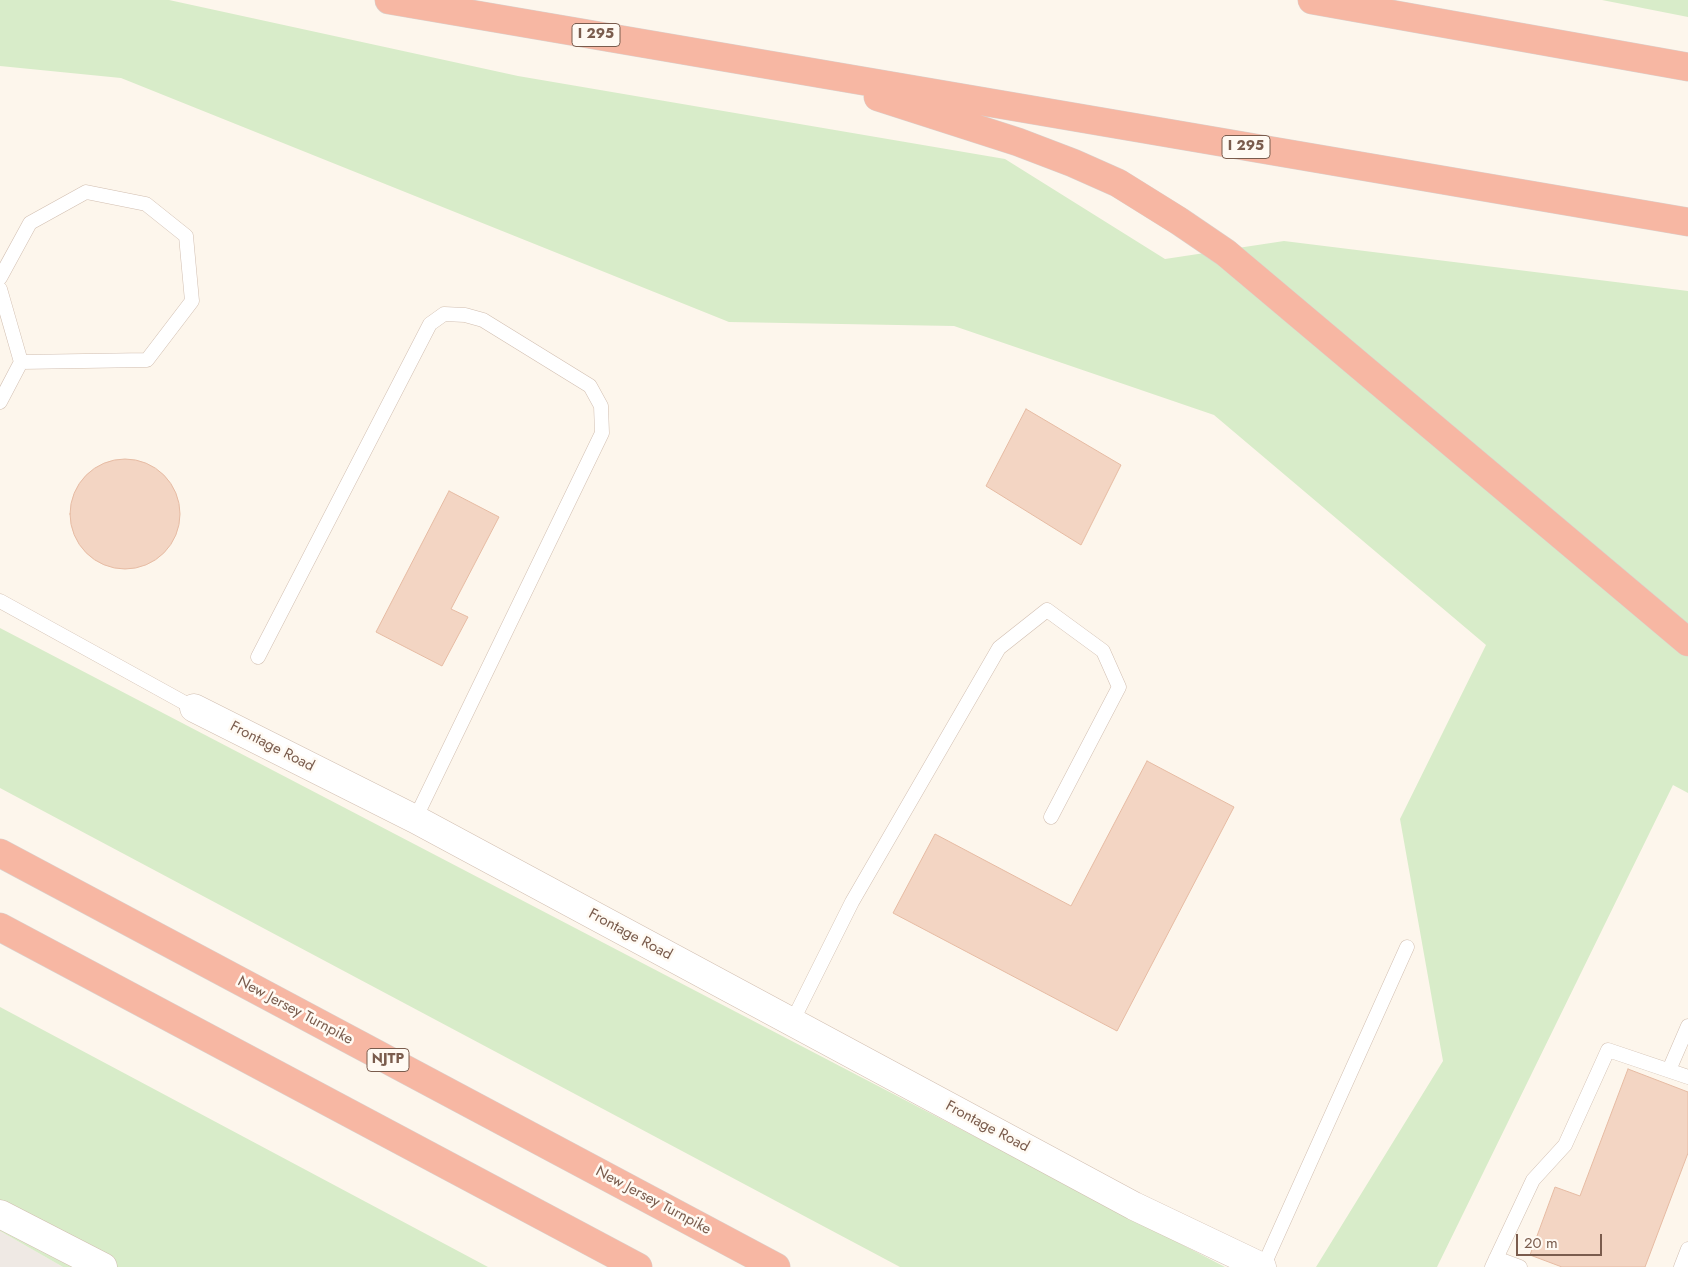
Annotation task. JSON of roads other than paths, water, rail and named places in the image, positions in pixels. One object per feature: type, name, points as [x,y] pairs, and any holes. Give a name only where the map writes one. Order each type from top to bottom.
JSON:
[{"type":"highway","name":"I 295","points":[[389,0],[1688,222]]},
{"type":"highway","points":[[1312,0],[1688,67]]},
{"type":"highway","points":[[804,70],[834,83],[1018,142],[1073,163],[1118,183],[1180,220],[1226,253],[1688,642]]},
{"type":"highway","name":"New Jersey Turnpike","points":[[0,853],[776,1267]]},
{"type":"highway","points":[[0,927],[638,1267]]},
{"type":"street","name":"Frontage Road","points":[[194,708],[415,819],[1125,1201],[1262,1267]]},
{"type":"street","points":[[0,1214],[103,1267]]},
{"type":"lane","points":[[0,278],[30,223],[86,192],[146,204],[186,236],[192,301],[147,360],[21,362]]},
{"type":"lane","points":[[0,289],[21,362],[0,402]]},
{"type":"lane","points":[[258,657],[430,324],[444,314],[465,315],[483,320],[590,386],[601,406],[602,433],[415,819]]},
{"type":"lane","name":"Frontage Road","points":[[0,600],[194,708]]},
{"type":"lane","points":[[792,1022],[852,902],[999,648],[1046,610],[1103,651],[1119,687],[1051,817]]},
{"type":"lane","points":[[1262,1267],[1407,947]]},
{"type":"lane","points":[[1669,1070],[1688,1026]]},
{"type":"lane","points":[[1520,1267],[1494,1263],[1533,1180],[1564,1145],[1608,1050],[1688,1077]]},
{"type":"lane","points":[[1680,1267],[1688,1249]]}]
